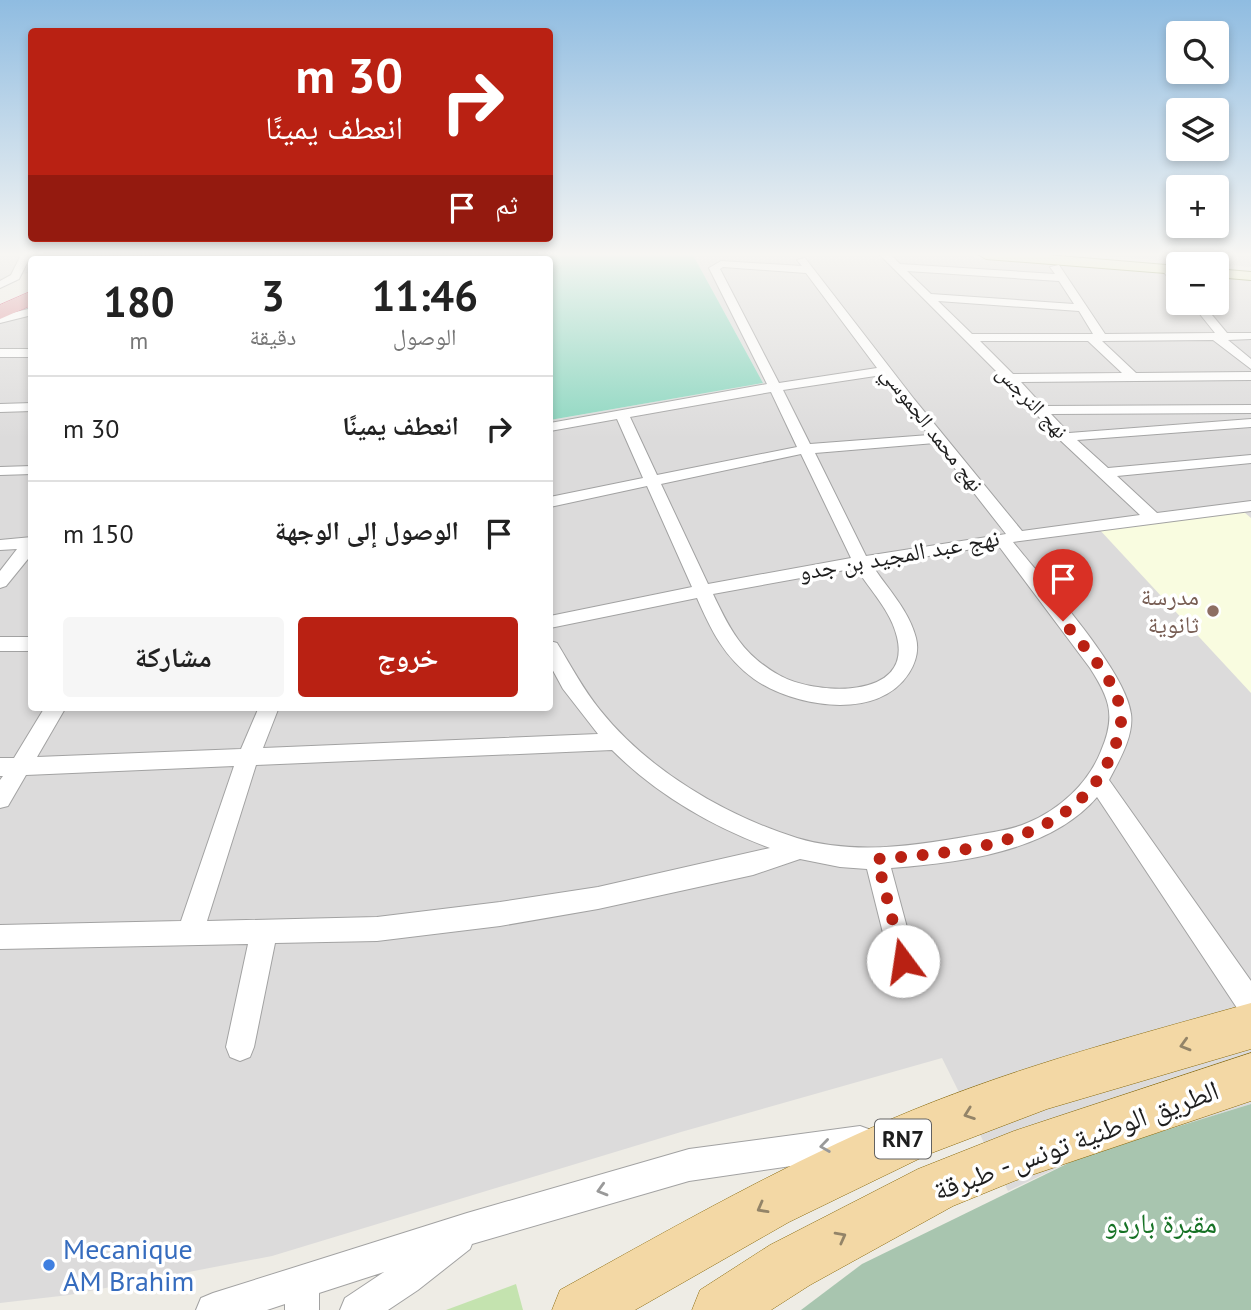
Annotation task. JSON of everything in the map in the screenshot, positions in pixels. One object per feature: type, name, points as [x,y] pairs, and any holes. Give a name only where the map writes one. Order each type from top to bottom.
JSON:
[{"type":"main road","name":"الطريق الوطنية تونس - طبرقة","points":[[580,1310],[770,1203],[917,1133],[1047,1085],[1251,1026]]},
{"type":"main road","name":"الطريق الوطنية تونس - طبرقة","points":[[720,1310],[790,1265],[936,1187],[1014,1156],[1251,1077]]},
{"type":"main road","points":[[744,1310],[790,1265]]},
{"type":"street","points":[[621,414],[724,638],[747,665],[789,689],[825,698],[863,695],[898,675],[908,653],[907,638],[902,625],[861,561],[739,316]]},
{"type":"street","name":"نهج محمد الجموسي","points":[[845,316],[938,439],[1111,683],[1121,716],[1118,738],[1098,782]]},
{"type":"street","name":"نهج النرجس","points":[[946,316],[1010,378],[1065,437],[1152,517]]},
{"type":"street","points":[[1085,316],[1097,338],[1134,378]]},
{"type":"street","points":[[1206,316],[1220,336],[1251,365]]},
{"type":"street","points":[[968,338],[1251,336]]},
{"type":"street","points":[[0,353],[28,353]]},
{"type":"street","points":[[553,426],[887,370]]},
{"type":"street","points":[[1010,378],[1251,376]]},
{"type":"street","points":[[0,408],[28,407]]},
{"type":"street","points":[[1040,410],[1251,409]]},
{"type":"street","points":[[1065,437],[1251,422]]},
{"type":"street","points":[[553,501],[806,449],[938,439]]},
{"type":"street","points":[[1105,473],[1251,459]]},
{"type":"street","points":[[0,471],[28,470]]},
{"type":"street","name":"نهج عبد المجيد بن جدو","points":[[553,621],[703,589],[861,561],[1008,537],[1251,506]]},
{"type":"street","points":[[0,545],[28,543]]},
{"type":"street","points":[[0,582],[28,547]]},
{"type":"street","points":[[0,644],[28,644]]},
{"type":"street","points":[[553,654],[584,708],[615,742],[650,774],[738,825],[800,849],[877,859],[926,855],[1009,841],[1046,825],[1077,803],[1098,782],[1251,1004]]},
{"type":"street","points":[[0,799],[10,766],[53,711]]},
{"type":"street","points":[[190,934],[248,757],[267,711]]},
{"type":"street","points":[[10,766],[615,742]]},
{"type":"street","points":[[0,937],[377,929],[500,914],[648,887],[753,864],[800,849]]},
{"type":"street","points":[[877,859],[903,961]]},
{"type":"street","points":[[240,1047],[264,932]]},
{"type":"street","points":[[213,1310],[302,1297],[467,1229],[689,1165],[917,1133]]},
{"type":"street","points":[[357,1310],[406,1278],[467,1229]]},
{"type":"shaded area","points":[[10,316],[28,316],[28,711],[553,711],[553,419],[763,383],[726,316],[1251,316],[1251,1104],[1085,1155],[1008,1191],[942,1058],[681,1132],[272,1256],[69,1295],[0,1303],[0,322]]},
{"type":"shaded area","name":"مدرسة ثانوية","points":[[1244,512],[1251,518],[1251,693],[1098,528]]},
{"type":"green space","points":[[553,316],[726,316],[763,383],[553,419]]},
{"type":"green space","name":"مقبرة باردو","points":[[1251,1104],[1251,1310],[801,1310],[862,1264],[1085,1155]]},
{"type":"green space","points":[[516,1284],[523,1310],[446,1310]]},
{"type":"place","name":"مدرسة ثانوية","points":[[1213,611]]},
{"type":"place","name":"Mecanique AM Brahim","points":[[49,1265]]},
{"type":"route","points":[[903,961],[877,859],[926,855],[1009,841],[1046,825],[1077,803],[1098,782],[1110,758],[1118,738],[1121,716],[1111,683],[1063,621]]}]
